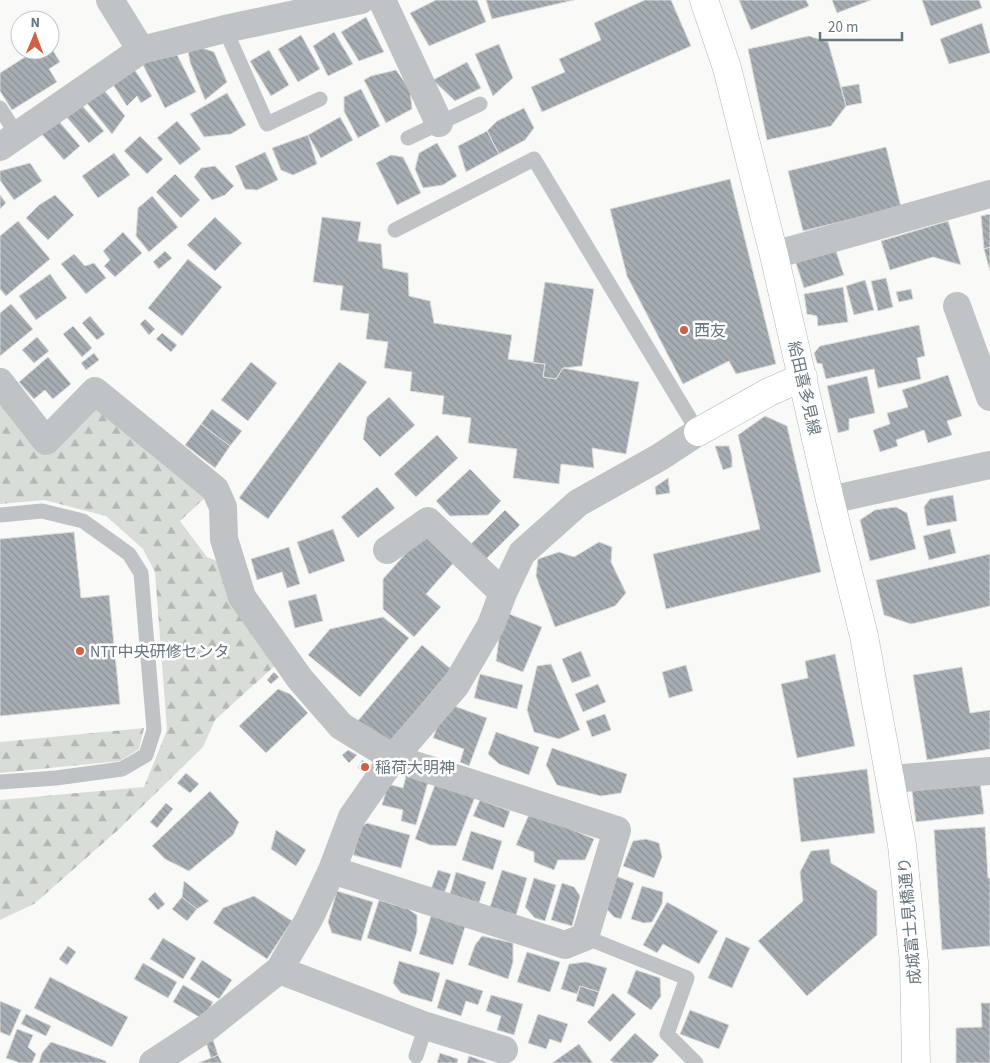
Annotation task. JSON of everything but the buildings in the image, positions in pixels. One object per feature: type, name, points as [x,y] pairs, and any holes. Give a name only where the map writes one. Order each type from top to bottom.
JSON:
[{"type":"street","points":[[110,0],[141,50]]},
{"type":"street","points":[[8,141],[141,50],[330,4],[360,0]]},
{"type":"street","points":[[382,0],[439,123]]},
{"type":"street","name":"給田喜多見線","points":[[704,0],[727,68],[774,255],[830,500],[864,636],[891,779]]},
{"type":"street","points":[[774,255],[990,194]]},
{"type":"street","points":[[957,306],[990,397]]},
{"type":"street","points":[[153,1063],[205,1029],[279,970],[309,919],[332,870],[352,817],[393,758],[456,685],[491,625],[522,553],[578,504],[698,432],[769,392],[803,376]]},
{"type":"street","points":[[0,382],[46,441],[95,391],[215,489],[223,507],[224,539],[242,597],[300,679],[341,726],[393,758],[617,830],[585,937],[565,946],[332,870]]},
{"type":"street","points":[[830,500],[990,465]]},
{"type":"street","points":[[387,550],[428,521],[504,593]]},
{"type":"street","points":[[891,779],[990,772]]},
{"type":"street","name":"成城富士見橋通り","points":[[891,779],[902,845],[914,962],[916,1063]]},
{"type":"street","points":[[279,970],[426,1026],[504,1050]]},
{"type":"lane","points":[[225,29],[266,124],[320,99]]},
{"type":"lane","points":[[408,138],[480,104]]},
{"type":"lane","points":[[0,108],[8,141]]},
{"type":"lane","points":[[395,230],[534,158],[698,432]]},
{"type":"lane","points":[[0,515],[42,511],[83,521],[129,554],[141,573],[154,730],[146,755],[122,769],[56,778],[0,782]]},
{"type":"lane","points":[[585,937],[687,978],[667,1034],[696,1063]]},
{"type":"lane","points":[[416,1056],[426,1026]]},
{"type":"green space","points":[[0,395],[45,453],[90,404],[208,495],[180,521],[207,557],[217,561],[279,662],[215,720],[203,747],[118,830],[34,904],[0,920],[0,800],[144,787],[167,730],[155,572],[143,549],[106,516],[44,500],[0,504]]},
{"type":"green space","points":[[144,728],[139,749],[120,761],[0,773],[0,742]]},
{"type":"place","name":"西友","points":[[684,330]]},
{"type":"place","name":"NTT中央研修センタ","points":[[80,651]]},
{"type":"place","name":"稲荷大明神","points":[[365,767]]}]
